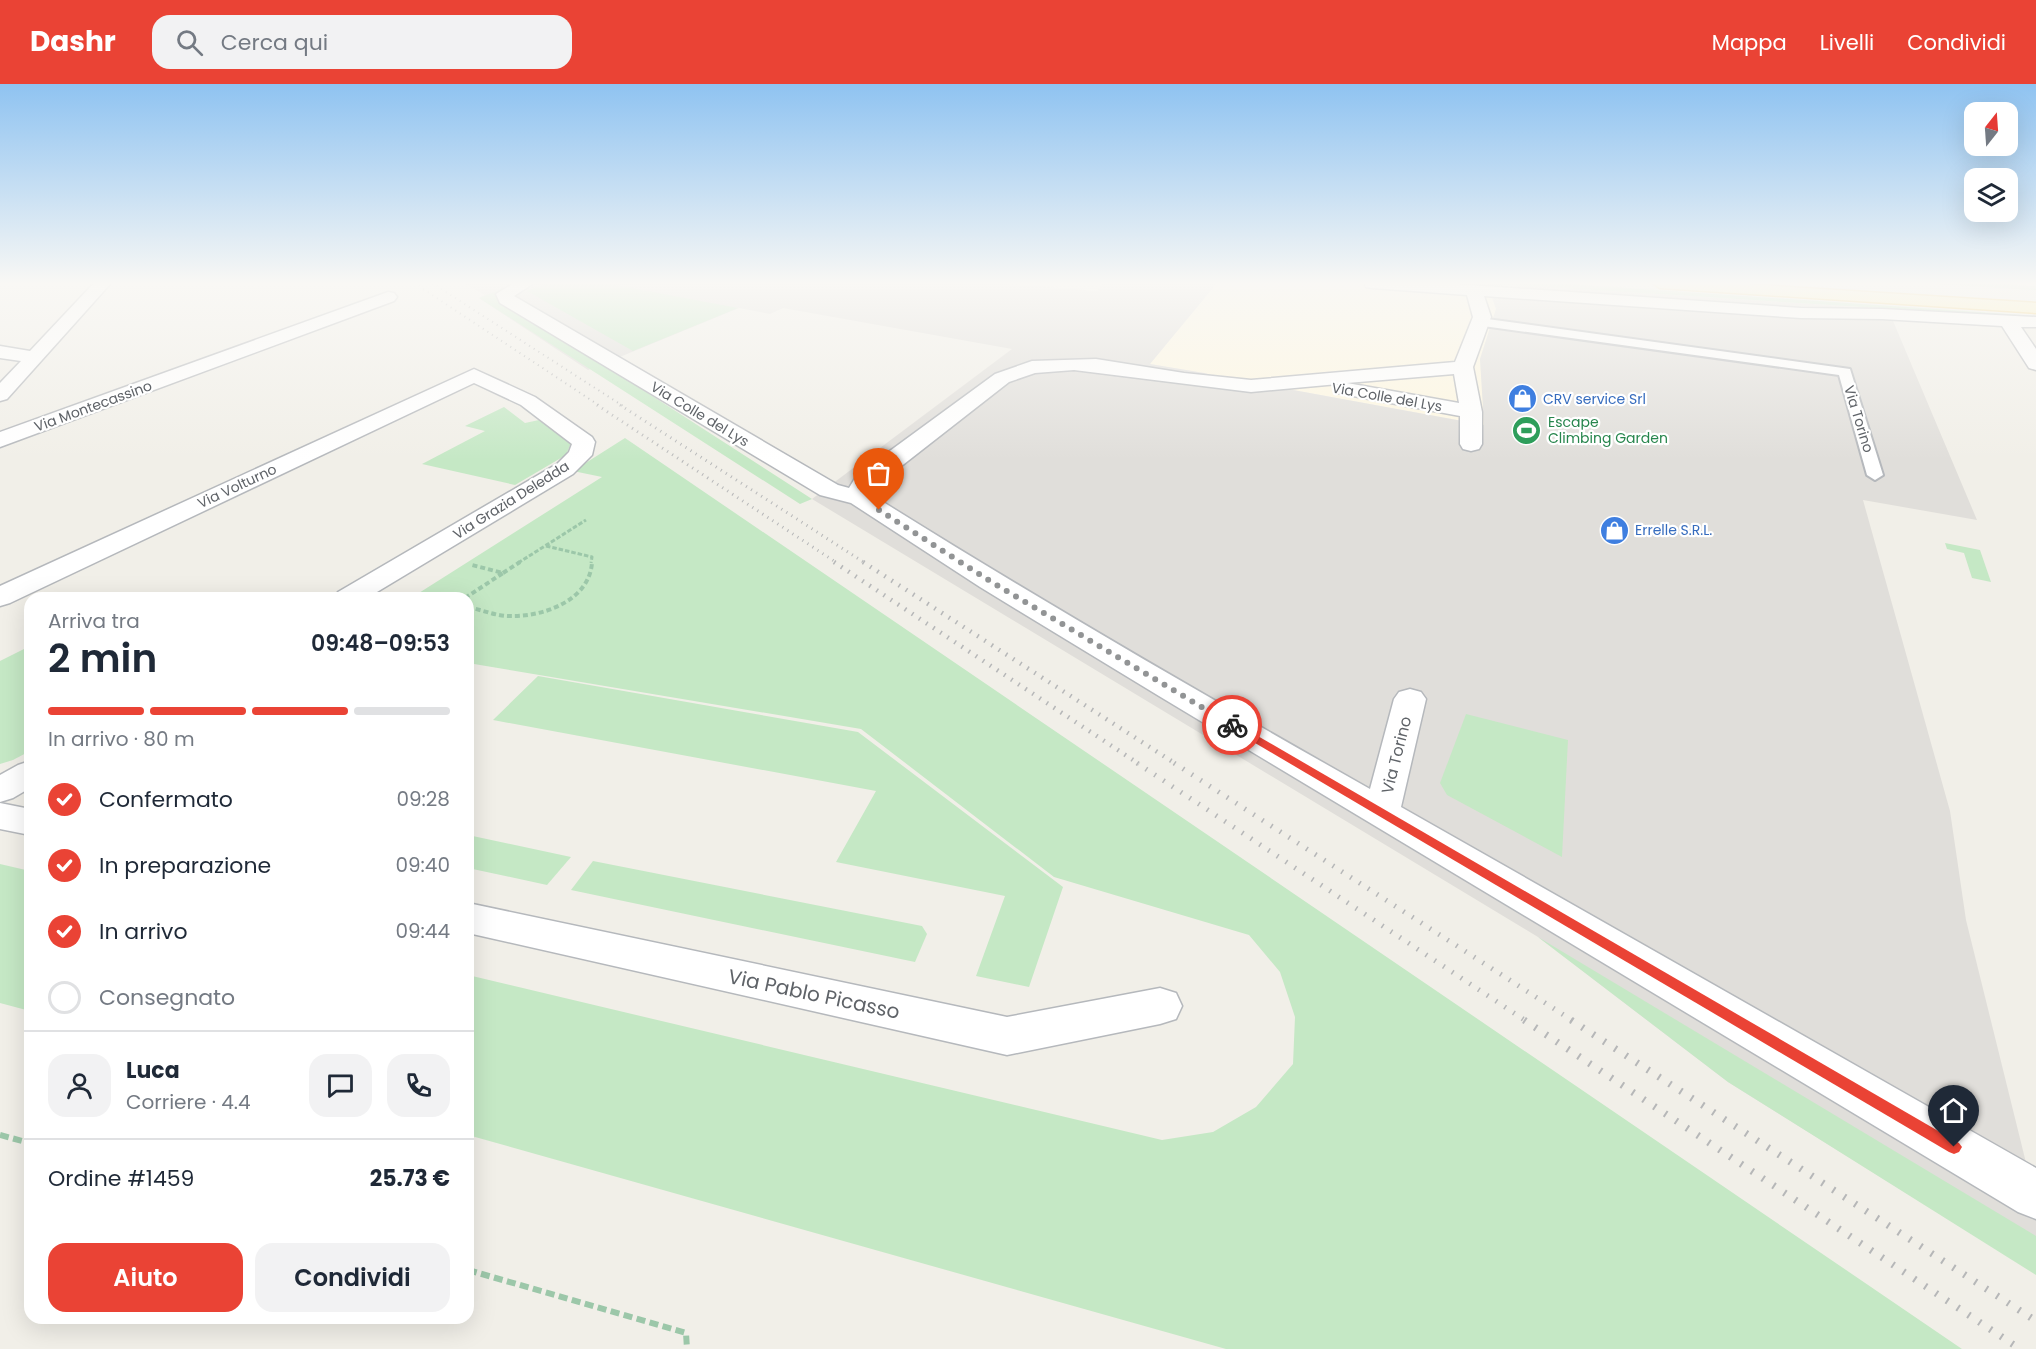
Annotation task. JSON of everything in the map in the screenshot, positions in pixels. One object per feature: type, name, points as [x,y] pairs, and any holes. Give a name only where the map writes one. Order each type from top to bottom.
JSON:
[{"type":"street","points":[[0,395],[49,342]]},
{"type":"street","name":"Via Montecassino","points":[[0,440],[266,342]]},
{"type":"street","name":"Via Colle del Lys","points":[[580,342],[829,490],[860,498],[990,581],[2036,1195]]},
{"type":"street","points":[[1463,367],[1472,342]]},
{"type":"street","points":[[2022,342],[2036,364]]},
{"type":"street","points":[[4,355],[35,357]]},
{"type":"street","name":"Via Colle del Lys","points":[[860,498],[861,489],[866,480],[1002,378],[1023,369],[1052,364],[1074,364],[1221,384],[1260,386],[1463,367],[1471,412],[1471,444]]},
{"type":"street","name":"Via Grazia Deledda","points":[[358,592],[565,469],[580,455],[584,442],[528,401],[474,375]]},
{"type":"street","name":"Via Volturno","points":[[0,597],[474,375]]},
{"type":"street","name":"Via Colle del Lys","points":[[1304,382],[1471,412]]},
{"type":"street","name":"Via Torino","points":[[1382,812],[1410,699]]},
{"type":"street","points":[[0,790],[24,776]]},
{"type":"street","points":[[0,816],[24,821]]},
{"type":"street","name":"Via Pablo Picasso","points":[[474,919],[1006,1036],[1160,1006]]},
{"type":"lane","name":"Via Torino","points":[[1626,342],[1845,372],[1875,475]]},
{"type":"path","points":[[474,592],[586,520]]},
{"type":"path","points":[[474,608],[508,616],[523,615],[562,604],[583,590],[590,578],[592,557],[546,546]]},
{"type":"path","points":[[425,553],[503,573]]},
{"type":"path","points":[[0,1135],[24,1141]]},
{"type":"path","points":[[474,1272],[686,1333],[687,1349]]},
{"type":"shaded area","points":[[546,342],[656,342],[588,370]]},
{"type":"shaded area","points":[[973,342],[1168,342],[1150,364],[1484,425],[1480,359],[1485,342],[1902,342],[1977,520],[1863,500],[1950,811],[1966,920],[2036,1203],[2036,1274],[1728,1082],[1538,937],[812,499],[1012,349]]},
{"type":"shaded area","points":[[1168,342],[1485,342],[1480,359],[1485,425],[1230,380],[1150,364]]},
{"type":"green space","points":[[548,342],[568,342],[812,499],[800,504]]},
{"type":"green space","points":[[617,342],[655,342],[633,351]]},
{"type":"green space","points":[[504,407],[525,423],[539,420],[571,443],[566,455],[515,485],[422,464],[485,431],[465,426]]},
{"type":"green space","points":[[625,438],[1962,1349],[1226,1349],[474,1137],[474,976],[1162,1140],[1213,1132],[1256,1107],[1293,1064],[1295,1017],[1280,972],[1249,935],[1054,877],[861,729],[474,664],[474,592],[420,592],[602,477],[573,471]]},
{"type":"green space","points":[[1945,543],[1980,550],[1991,582],[1972,578],[1964,553],[1947,549]]},
{"type":"green space","points":[[24,649],[24,754],[0,764],[0,661]]},
{"type":"green space","points":[[538,676],[858,732],[1063,887],[1029,987],[976,976],[1005,896],[836,862],[876,791],[493,720]]},
{"type":"green space","points":[[1466,714],[1568,740],[1562,857],[1447,795],[1440,783]]},
{"type":"green space","points":[[474,836],[571,857],[547,885],[474,869]]},
{"type":"green space","points":[[593,861],[922,926],[927,934],[915,962],[571,890]]},
{"type":"green space","points":[[0,864],[24,870],[24,1009],[0,1003]]},
{"type":"green space","points":[[1538,937],[2036,1236],[2036,1275],[1728,1082]]},
{"type":"railway","points":[[503,342],[600,406]]},
{"type":"railway","points":[[524,342],[623,406]]},
{"type":"railway","points":[[597,405],[837,563]]},
{"type":"railway","points":[[620,405],[865,563]]},
{"type":"railway","points":[[834,562],[1139,764]]},
{"type":"railway","points":[[863,562],[1176,764]]},
{"type":"railway","points":[[1137,763],[1526,1021]]},
{"type":"railway","points":[[1174,763],[1573,1021]]},
{"type":"railway","points":[[1524,1020],[2020,1349]]},
{"type":"railway","points":[[1571,1020],[2036,1321]]},
{"type":"way so far","points":[[879,510],[990,581],[1232,725]]},
{"type":"place","name":"CRV service Srl","points":[[1522,399]]},
{"type":"place","name":"Escape Climbing Garden","points":[[1527,430]]},
{"type":"place","name":"Errelle S.R.L.","points":[[1614,530]]},
{"type":"route","points":[[1232,725],[1954,1147]]}]
